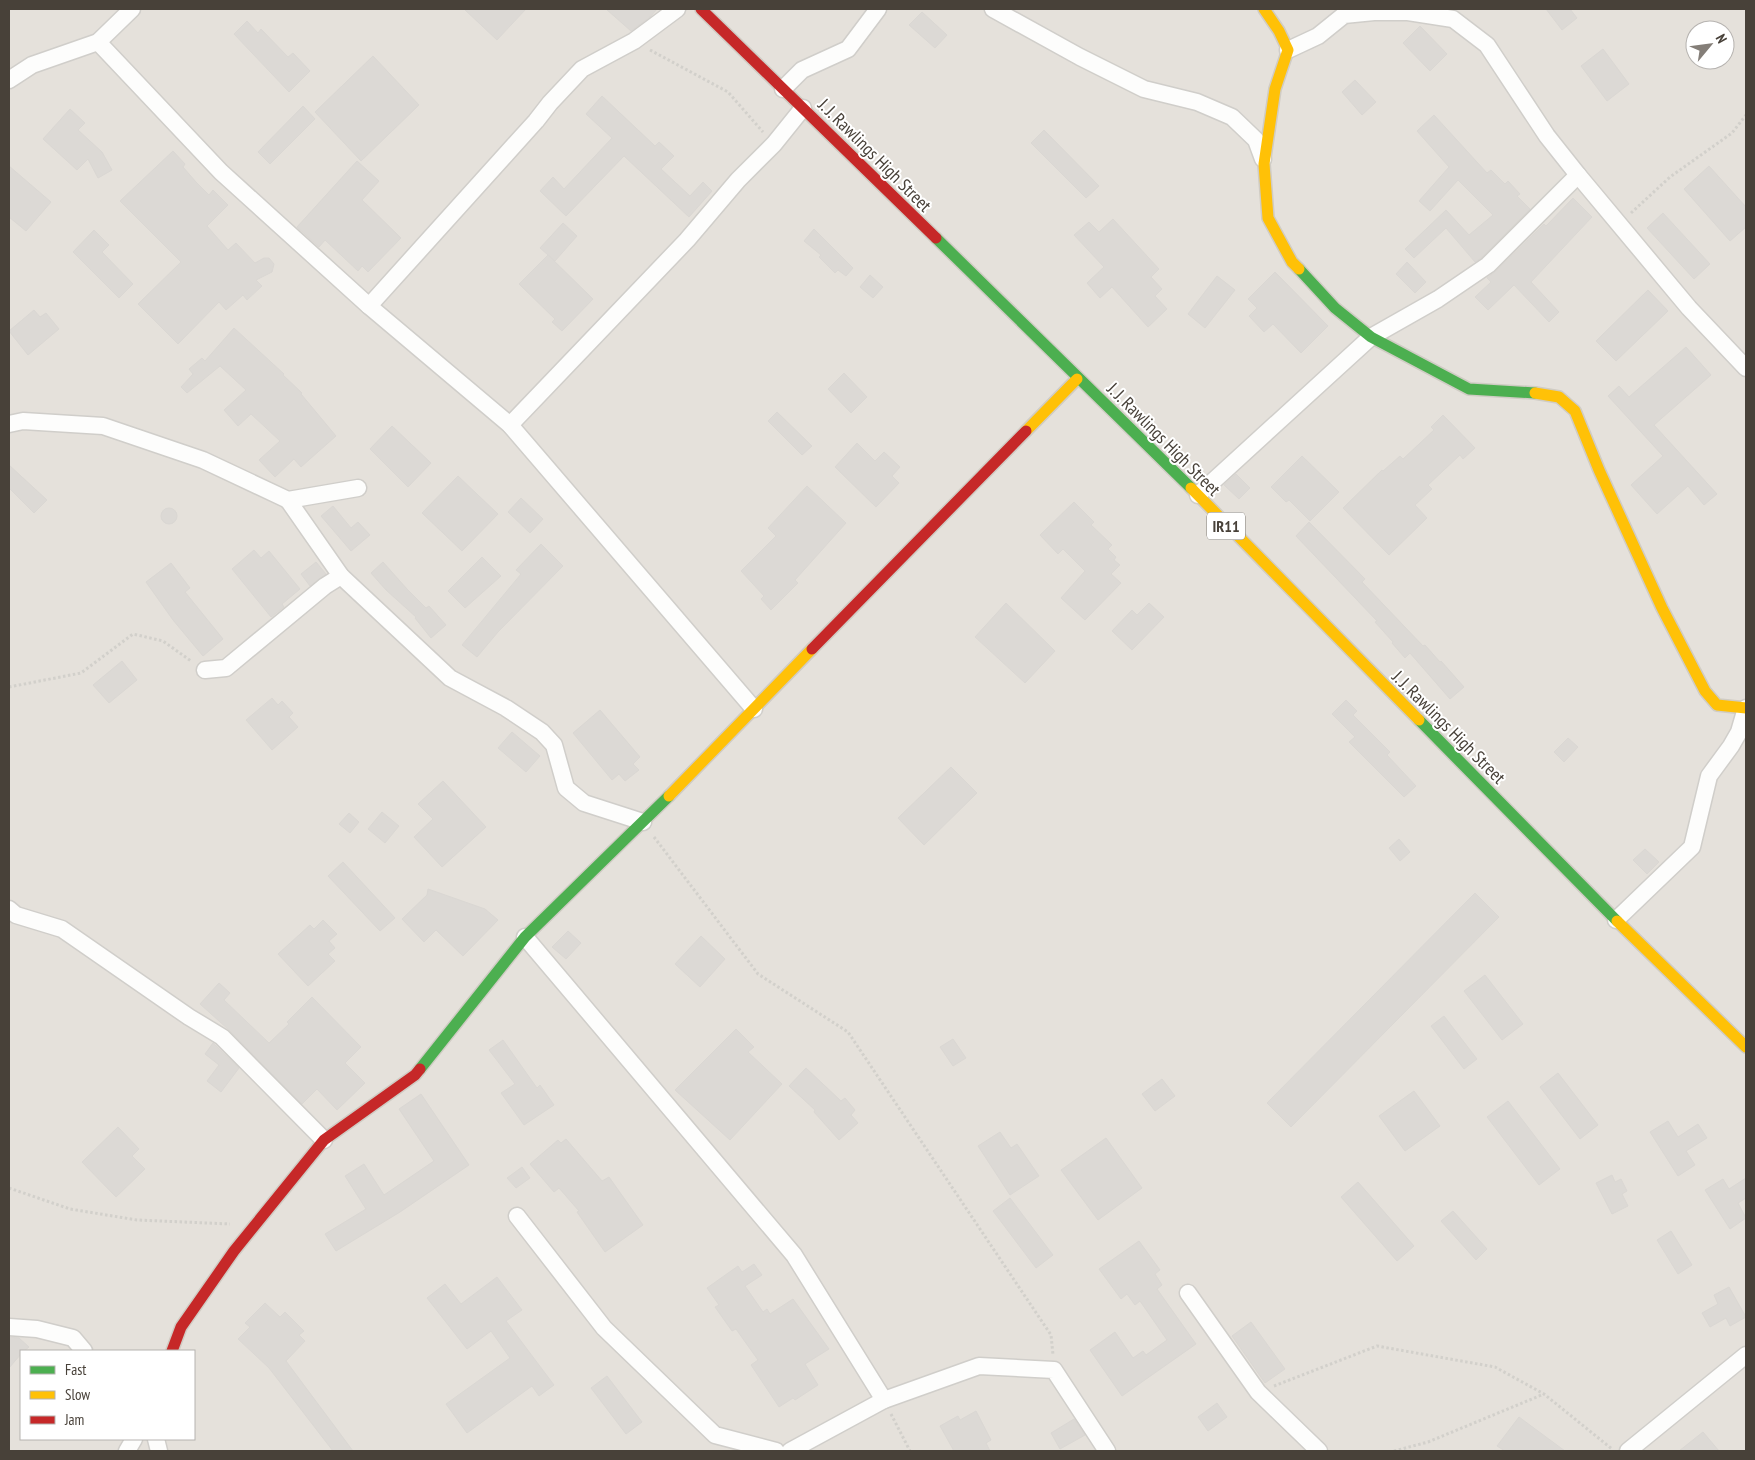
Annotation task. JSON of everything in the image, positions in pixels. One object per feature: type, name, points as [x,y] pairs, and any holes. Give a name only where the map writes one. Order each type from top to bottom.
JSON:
[{"type":"street","points":[[9,80],[32,65],[98,42],[132,9]]},
{"type":"street","points":[[369,306],[582,69],[634,41],[677,9]]},
{"type":"street","name":"J. J. Rawlings High Street","points":[[701,9],[1198,496],[1616,920],[1746,1048]]},
{"type":"street","points":[[783,89],[802,70],[848,49],[878,9]]},
{"type":"street","points":[[993,9],[1080,57],[1144,89],[1197,102],[1232,117],[1256,140],[1264,164]]},
{"type":"street","points":[[1264,9],[1279,31],[1288,50],[1275,89],[1264,164],[1268,218],[1292,262],[1335,308],[1372,337],[1469,389],[1538,393],[1559,397],[1575,411],[1599,470],[1662,608],[1705,691],[1717,705],[1746,708],[1743,734],[1731,746],[1709,776],[1692,847],[1616,920]]},
{"type":"street","points":[[1288,50],[1318,36],[1344,15],[1374,12],[1408,12],[1453,19],[1486,45],[1547,136],[1578,175],[1689,308],[1746,368]]},
{"type":"street","points":[[98,42],[221,172],[369,306],[510,425],[754,709]]},
{"type":"street","points":[[510,425],[687,240],[738,180],[774,144],[803,108]]},
{"type":"street","points":[[1198,496],[1372,337],[1438,299],[1488,265],[1578,175]]},
{"type":"street","points":[[172,1350],[181,1327],[234,1250],[324,1140],[415,1075],[525,937],[643,822],[1078,379]]},
{"type":"street","points":[[9,424],[23,421],[103,426],[203,460],[288,500],[341,576],[450,678],[506,708],[542,732],[554,745],[566,788],[584,803],[643,822]]},
{"type":"street","points":[[288,500],[358,488]]},
{"type":"street","points":[[205,670],[226,668],[325,586],[341,576]]},
{"type":"street","points":[[11,914],[62,929],[222,1038],[324,1140]]},
{"type":"street","points":[[525,937],[794,1255],[884,1400]]},
{"type":"street","points":[[517,1216],[604,1328],[715,1435],[776,1451]]},
{"type":"street","points":[[1188,1293],[1258,1392],[1319,1451]]},
{"type":"street","points":[[9,1328],[37,1329],[73,1338],[83,1350]]},
{"type":"street","points":[[1628,1451],[1746,1355]]},
{"type":"street","points":[[790,1451],[884,1400],[979,1366],[1054,1370],[1107,1451]]},
{"type":"street","points":[[127,1451],[133,1440]]},
{"type":"path","points":[[634,41],[728,92],[774,144]]},
{"type":"path","points":[[1621,225],[1642,202],[1670,177],[1732,133],[1746,115]]},
{"type":"path","points":[[9,687],[81,673],[133,634],[163,641],[205,670]]},
{"type":"path","points":[[643,822],[758,974],[848,1032],[1051,1335],[1054,1370]]},
{"type":"path","points":[[9,1188],[70,1209],[137,1220],[244,1224],[258,1222]]},
{"type":"path","points":[[1258,1392],[1377,1346],[1495,1367],[1544,1394],[1615,1451]]},
{"type":"path","points":[[1394,1451],[1428,1442],[1544,1394]]},
{"type":"path","points":[[884,1400],[910,1451]]},
{"type":"shaded area","points":[[9,9],[1746,9],[1746,1451],[9,1451]]},
{"type":"building","points":[[464,9],[526,9],[497,40]]},
{"type":"building","points":[[606,9],[657,9],[650,17],[631,31]]},
{"type":"building","points":[[1546,9],[1570,9],[1577,18],[1562,30]]},
{"type":"building","points":[[922,12],[947,35],[935,48],[909,25]]},
{"type":"building","points":[[247,21],[258,33],[261,29],[288,57],[293,53],[310,71],[289,92],[234,34]]},
{"type":"building","points":[[1420,26],[1447,54],[1430,71],[1403,43]]},
{"type":"building","points":[[1603,49],[1629,84],[1607,101],[1581,66]]},
{"type":"building","points":[[373,56],[419,105],[361,161],[315,112]]},
{"type":"building","points":[[1355,80],[1376,102],[1362,115],[1342,92]]},
{"type":"building","points":[[602,96],[655,146],[659,142],[674,156],[661,169],[690,196],[703,182],[712,191],[689,217],[624,156],[566,216],[540,191],[553,177],[564,189],[612,138],[586,114]]},
{"type":"building","points":[[303,106],[315,119],[270,164],[258,152]]},
{"type":"building","points":[[70,109],[85,123],[78,130],[102,152],[112,170],[98,178],[88,159],[77,170],[43,139]]},
{"type":"building","points":[[1434,115],[1487,173],[1491,170],[1505,184],[1508,181],[1520,194],[1517,196],[1530,209],[1475,262],[1446,228],[1414,258],[1405,249],[1446,210],[1469,235],[1493,215],[1458,180],[1430,211],[1419,201],[1449,167],[1417,131]]},
{"type":"building","points":[[1044,130],[1099,186],[1086,198],[1031,143]]},
{"type":"building","points":[[173,151],[185,164],[183,167],[209,195],[213,190],[228,205],[207,226],[228,250],[236,243],[255,263],[264,258],[269,258],[274,264],[272,272],[256,280],[262,286],[247,300],[243,295],[226,310],[219,302],[178,344],[138,304],[181,262],[120,201]]},
{"type":"building","points":[[357,161],[379,181],[362,200],[401,238],[368,272],[362,266],[358,271],[325,240],[319,247],[297,227]]},
{"type":"building","points":[[9,166],[51,202],[26,231],[9,217]]},
{"type":"building","points":[[1709,166],[1746,207],[1746,227],[1730,241],[1684,189]]},
{"type":"building","points":[[1573,198],[1592,217],[1531,282],[1559,312],[1549,322],[1514,285],[1488,310],[1475,297],[1491,282],[1487,278],[1544,224],[1546,226]]},
{"type":"building","points":[[1663,213],[1710,264],[1694,279],[1647,228]]},
{"type":"building","points":[[1113,219],[1159,269],[1151,277],[1162,289],[1155,296],[1167,309],[1148,327],[1112,287],[1100,298],[1087,283],[1104,267],[1074,235],[1089,222],[1099,232]]},
{"type":"building","points":[[563,223],[577,236],[555,261],[540,248]]},
{"type":"building","points":[[814,229],[853,268],[846,276],[838,270],[835,273],[819,257],[821,255],[804,241]]},
{"type":"building","points":[[94,230],[109,245],[102,252],[133,284],[119,298],[73,252]]},
{"type":"building","points":[[548,255],[593,299],[562,331],[552,322],[555,319],[519,284]]},
{"type":"building","points":[[1407,262],[1426,282],[1415,293],[1396,274]]},
{"type":"building","points":[[1275,272],[1328,326],[1301,353],[1273,324],[1264,332],[1249,316],[1257,308],[1248,299]]},
{"type":"building","points":[[870,275],[883,287],[873,298],[860,287]]},
{"type":"building","points":[[1217,276],[1235,290],[1205,328],[1188,314]]},
{"type":"building","points":[[1648,290],[1668,311],[1616,361],[1596,341]]},
{"type":"building","points":[[34,310],[40,317],[46,313],[59,329],[28,355],[9,331]]},
{"type":"building","points":[[234,328],[302,393],[336,436],[301,467],[294,459],[275,477],[259,460],[280,441],[251,414],[238,426],[224,410],[246,390],[220,366],[187,393],[181,387],[193,374],[189,369],[202,358],[205,361]]},
{"type":"building","points":[[1686,347],[1711,375],[1654,425],[1717,494],[1704,505],[1688,486],[1657,514],[1631,485],[1663,456],[1608,396],[1619,386],[1629,397]]},
{"type":"building","points":[[844,373],[867,397],[851,413],[828,389]]},
{"type":"building","points":[[777,412],[812,446],[802,455],[768,421]]},
{"type":"building","points":[[1443,415],[1475,448],[1463,459],[1460,455],[1428,485],[1432,489],[1415,505],[1427,518],[1389,555],[1343,508],[1382,470],[1400,456],[1403,459],[1434,430],[1431,427]]},
{"type":"building","points":[[392,426],[431,463],[408,487],[370,449]]},
{"type":"building","points":[[857,443],[875,461],[884,452],[900,467],[892,476],[899,483],[876,507],[835,467]]},
{"type":"building","points":[[1302,456],[1339,492],[1310,521],[1289,500],[1286,502],[1271,487]]},
{"type":"building","points":[[9,465],[47,500],[34,513],[9,488]]},
{"type":"building","points":[[1236,474],[1250,488],[1239,499],[1224,485]]},
{"type":"building","points":[[458,476],[498,514],[462,551],[422,513]]},
{"type":"building","points":[[807,486],[846,523],[795,580],[798,583],[771,610],[761,599],[764,596],[741,571],[776,536],[768,528]]},
{"type":"building","points":[[521,498],[543,519],[530,533],[508,512]]},
{"type":"building","points":[[1074,502],[1094,522],[1091,525],[1112,545],[1108,549],[1116,557],[1114,560],[1120,565],[1111,574],[1121,583],[1085,620],[1061,598],[1085,571],[1063,549],[1058,554],[1040,535]]},
{"type":"building","points":[[333,506],[351,528],[358,522],[370,535],[351,551],[321,516]]},
{"type":"building","points":[[169,508],[177,516],[169,524],[161,516]]},
{"type":"building","points":[[1309,522],[1365,579],[1362,582],[1423,646],[1425,645],[1441,661],[1464,687],[1450,699],[1410,653],[1405,658],[1375,622],[1377,621],[1296,536]]},
{"type":"building","points":[[541,544],[563,566],[498,632],[477,657],[462,645],[521,574],[516,570]]},
{"type":"building","points":[[254,550],[261,558],[269,551],[300,589],[282,604],[284,607],[271,617],[232,569]]},
{"type":"building","points":[[482,557],[501,576],[465,608],[448,591]]},
{"type":"building","points":[[316,562],[326,574],[310,586],[301,574]]},
{"type":"building","points":[[383,562],[426,608],[429,606],[446,625],[431,638],[416,617],[386,590],[371,573]]},
{"type":"building","points":[[171,563],[190,588],[185,592],[223,639],[203,656],[173,620],[146,582]]},
{"type":"building","points":[[1006,603],[1055,651],[1025,683],[975,637]]},
{"type":"building","points":[[1149,603],[1164,617],[1132,650],[1112,631],[1132,610],[1137,615]]},
{"type":"building","points":[[122,661],[137,680],[109,703],[93,685]]},
{"type":"building","points":[[272,698],[278,705],[282,701],[293,713],[289,717],[298,727],[272,750],[246,720]]},
{"type":"building","points":[[1346,700],[1357,711],[1353,715],[1390,752],[1387,755],[1416,786],[1404,797],[1349,742],[1355,737],[1332,714]]},
{"type":"building","points":[[600,710],[640,757],[633,764],[639,770],[625,781],[619,774],[612,780],[573,733]]},
{"type":"building","points":[[512,732],[540,756],[526,772],[498,748]]},
{"type":"building","points":[[1568,738],[1578,747],[1564,762],[1554,752]]},
{"type":"building","points":[[951,767],[977,793],[924,845],[898,818]]},
{"type":"building","points":[[443,781],[486,827],[442,867],[414,837],[433,819],[418,804]]},
{"type":"building","points":[[382,812],[399,826],[385,843],[368,829]]},
{"type":"building","points":[[349,813],[359,822],[350,833],[339,824]]},
{"type":"building","points":[[1399,839],[1410,852],[1400,861],[1389,848]]},
{"type":"building","points":[[1645,849],[1659,862],[1647,874],[1633,860]]},
{"type":"building","points":[[343,862],[395,918],[380,931],[328,876]]},
{"type":"building","points":[[428,889],[485,909],[498,920],[463,956],[436,930],[424,942],[402,919],[427,895]]},
{"type":"building","points":[[1475,893],[1499,917],[1291,1127],[1267,1103]]},
{"type":"building","points":[[323,920],[337,934],[329,941],[335,948],[328,954],[335,961],[308,986],[278,954],[310,925],[314,929]]},
{"type":"building","points":[[568,931],[581,943],[566,959],[552,947]]},
{"type":"building","points":[[701,936],[725,959],[700,987],[675,964]]},
{"type":"building","points":[[1485,975],[1523,1024],[1502,1040],[1464,991]]},
{"type":"building","points":[[219,983],[230,993],[224,1000],[269,1043],[289,1024],[287,1022],[312,997],[361,1047],[345,1063],[365,1083],[337,1110],[317,1089],[302,1104],[229,1030],[200,1004]]},
{"type":"building","points":[[1444,1016],[1477,1059],[1464,1069],[1431,1026]]},
{"type":"building","points":[[736,1029],[754,1047],[748,1052],[782,1084],[730,1140],[675,1090]]},
{"type":"building","points":[[953,1039],[966,1058],[953,1066],[940,1047]]},
{"type":"building","points":[[503,1040],[537,1088],[540,1085],[554,1105],[524,1125],[501,1093],[515,1084],[489,1050]]},
{"type":"building","points":[[213,1043],[239,1068],[221,1092],[207,1081],[219,1065],[205,1054]]},
{"type":"building","points":[[806,1068],[841,1101],[845,1098],[855,1110],[851,1115],[858,1123],[839,1140],[814,1112],[815,1110],[789,1086]]},
{"type":"building","points":[[1558,1073],[1598,1125],[1580,1139],[1540,1087]]},
{"type":"building","points":[[1162,1079],[1175,1096],[1155,1111],[1142,1094]]},
{"type":"building","points":[[1414,1091],[1440,1126],[1405,1151],[1379,1116]]},
{"type":"building","points":[[421,1094],[469,1165],[400,1212],[336,1251],[325,1234],[366,1209],[345,1176],[364,1164],[384,1195],[434,1161],[399,1109]]},
{"type":"building","points":[[1508,1101],[1560,1169],[1539,1185],[1487,1117]]},
{"type":"building","points":[[1668,1121],[1678,1137],[1698,1124],[1707,1138],[1686,1151],[1695,1165],[1678,1176],[1650,1132]]},
{"type":"building","points":[[118,1127],[139,1149],[132,1156],[145,1169],[116,1197],[82,1162]]},
{"type":"building","points":[[1000,1132],[1011,1148],[1017,1144],[1039,1176],[1010,1195],[978,1146]]},
{"type":"building","points":[[1106,1138],[1142,1188],[1098,1220],[1061,1170]]},
{"type":"building","points":[[566,1139],[602,1181],[609,1177],[643,1225],[605,1252],[577,1212],[579,1211],[559,1188],[554,1192],[530,1164],[558,1140],[561,1143]]},
{"type":"building","points":[[522,1167],[530,1178],[516,1188],[507,1178]]},
{"type":"building","points":[[1612,1175],[1615,1182],[1621,1179],[1627,1191],[1622,1194],[1628,1206],[1612,1214],[1596,1183]]},
{"type":"building","points":[[1746,1178],[1746,1198],[1738,1203],[1746,1218],[1730,1229],[1705,1190],[1723,1179],[1729,1189]]},
{"type":"building","points":[[1358,1182],[1414,1246],[1397,1261],[1341,1197]]},
{"type":"building","points":[[1010,1198],[1053,1255],[1036,1268],[993,1211]]},
{"type":"building","points":[[1453,1211],[1487,1249],[1476,1260],[1441,1221]]},
{"type":"building","points":[[1671,1231],[1692,1265],[1678,1274],[1657,1240]]},
{"type":"building","points":[[1139,1241],[1160,1270],[1155,1274],[1162,1285],[1157,1289],[1196,1344],[1122,1396],[1090,1350],[1115,1332],[1133,1358],[1143,1351],[1146,1355],[1167,1340],[1140,1301],[1135,1305],[1127,1294],[1121,1299],[1099,1269]]},
{"type":"building","points":[[754,1264],[762,1275],[745,1286],[763,1312],[767,1309],[770,1314],[793,1299],[829,1349],[805,1364],[818,1385],[795,1400],[793,1398],[779,1407],[751,1365],[758,1360],[736,1329],[732,1331],[715,1307],[719,1305],[707,1288],[738,1266],[742,1272]]},
{"type":"building","points":[[497,1277],[522,1310],[506,1321],[554,1385],[539,1396],[532,1386],[467,1433],[446,1404],[510,1358],[491,1331],[467,1349],[427,1298],[445,1284],[461,1304]]},
{"type":"building","points":[[1729,1287],[1746,1317],[1730,1326],[1726,1318],[1710,1327],[1702,1313],[1718,1304],[1714,1295]]},
{"type":"building","points":[[265,1303],[280,1317],[285,1312],[304,1331],[299,1335],[305,1341],[286,1361],[353,1451],[333,1451],[269,1368],[238,1339],[250,1327],[245,1323]]},
{"type":"building","points":[[1251,1322],[1285,1369],[1265,1383],[1232,1336]]},
{"type":"building","points":[[9,1337],[19,1338],[29,1347],[25,1350],[20,1350],[20,1355],[9,1368]]},
{"type":"building","points":[[607,1376],[642,1422],[626,1434],[591,1388]]},
{"type":"building","points":[[1217,1403],[1227,1417],[1208,1431],[1198,1417]]},
{"type":"building","points":[[976,1411],[991,1440],[986,1443],[990,1451],[954,1451],[940,1426],[958,1416],[960,1420]]},
{"type":"building","points":[[1519,1417],[1565,1451],[1505,1451],[1497,1446]]},
{"type":"building","points":[[1074,1419],[1085,1435],[1060,1449],[1051,1433]]},
{"type":"building","points":[[1703,1432],[1719,1451],[1679,1451]]},
{"type":"traffic: fast","points":[[936,238],[1191,488]]},
{"type":"traffic: fast","points":[[1299,269],[1335,308],[1371,337],[1469,389],[1535,393]]},
{"type":"traffic: fast","points":[[1419,720],[1617,921]]},
{"type":"traffic: fast","points":[[420,1069],[525,937],[669,796]]},
{"type":"traffic: slow","points":[[1264,9],[1279,31],[1288,50],[1275,89],[1264,164],[1268,218],[1292,262],[1299,269]]},
{"type":"traffic: slow","points":[[1026,431],[1077,379]]},
{"type":"traffic: slow","points":[[1535,393],[1559,397],[1575,411],[1599,470],[1662,608],[1705,691],[1717,705],[1746,708]]},
{"type":"traffic: slow","points":[[1191,488],[1419,720]]},
{"type":"traffic: slow","points":[[669,796],[812,649]]},
{"type":"traffic: slow","points":[[1617,921],[1746,1047]]},
{"type":"traffic: jam","points":[[701,9],[936,238]]},
{"type":"traffic: jam","points":[[812,649],[1026,431]]},
{"type":"traffic: jam","points":[[172,1350],[181,1327],[234,1251],[324,1140],[415,1075],[420,1069]]}]
